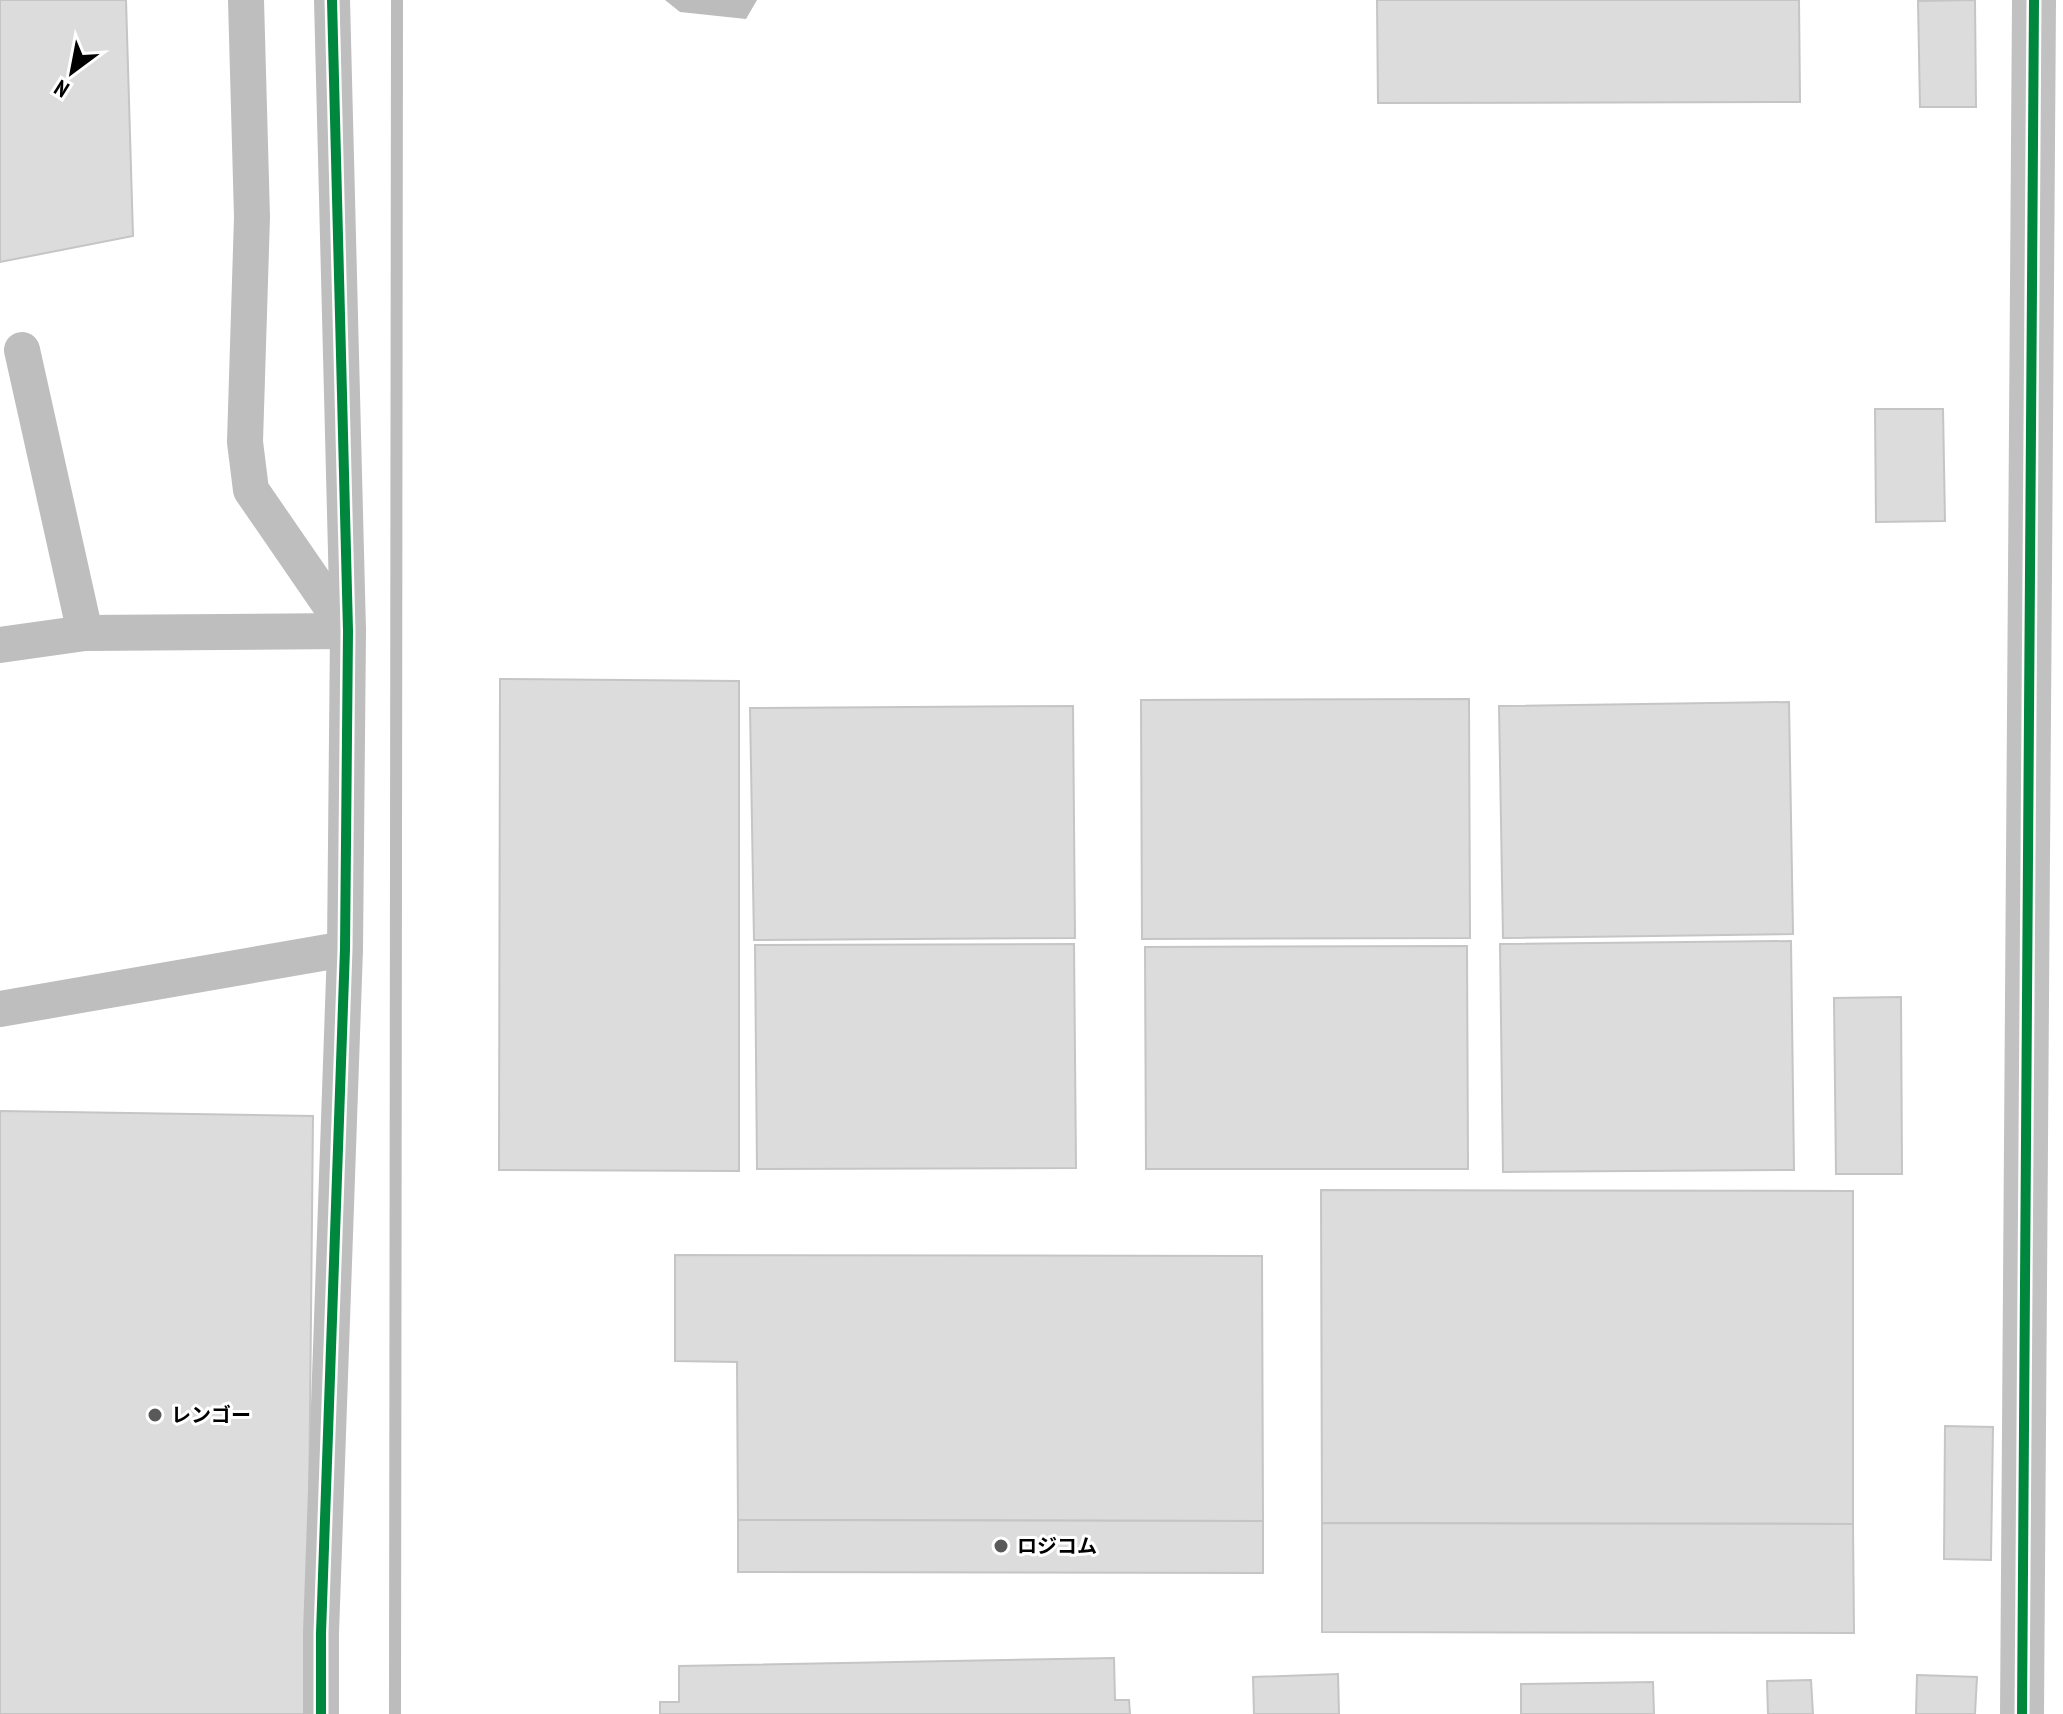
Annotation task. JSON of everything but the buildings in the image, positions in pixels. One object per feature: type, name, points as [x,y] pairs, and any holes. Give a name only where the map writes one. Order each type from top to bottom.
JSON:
[{"type":"street","points":[[246,0],[252,217],[245,442],[251,490],[348,631]]},
{"type":"street","points":[[321,1714],[321,1633],[345,949],[348,631],[332,0]]},
{"type":"street","points":[[2022,1714],[2034,0]]},
{"type":"street","points":[[22,350],[85,633]]},
{"type":"street","points":[[0,645],[85,633],[348,631]]},
{"type":"street","points":[[0,1009],[345,949]]},
{"type":"shaded area","points":[[665,0],[757,0],[746,19],[680,12]]},
{"type":"waterway","points":[[395,1714],[397,0]]},
{"type":"cycle path","points":[[321,1714],[321,1633],[345,949],[348,631],[332,0]]},
{"type":"cycle path","points":[[2022,1714],[2034,0]]},
{"type":"place","name":"レンゴー","points":[[155,1415]]},
{"type":"place","name":"ロジコム","points":[[1001,1546]]}]
